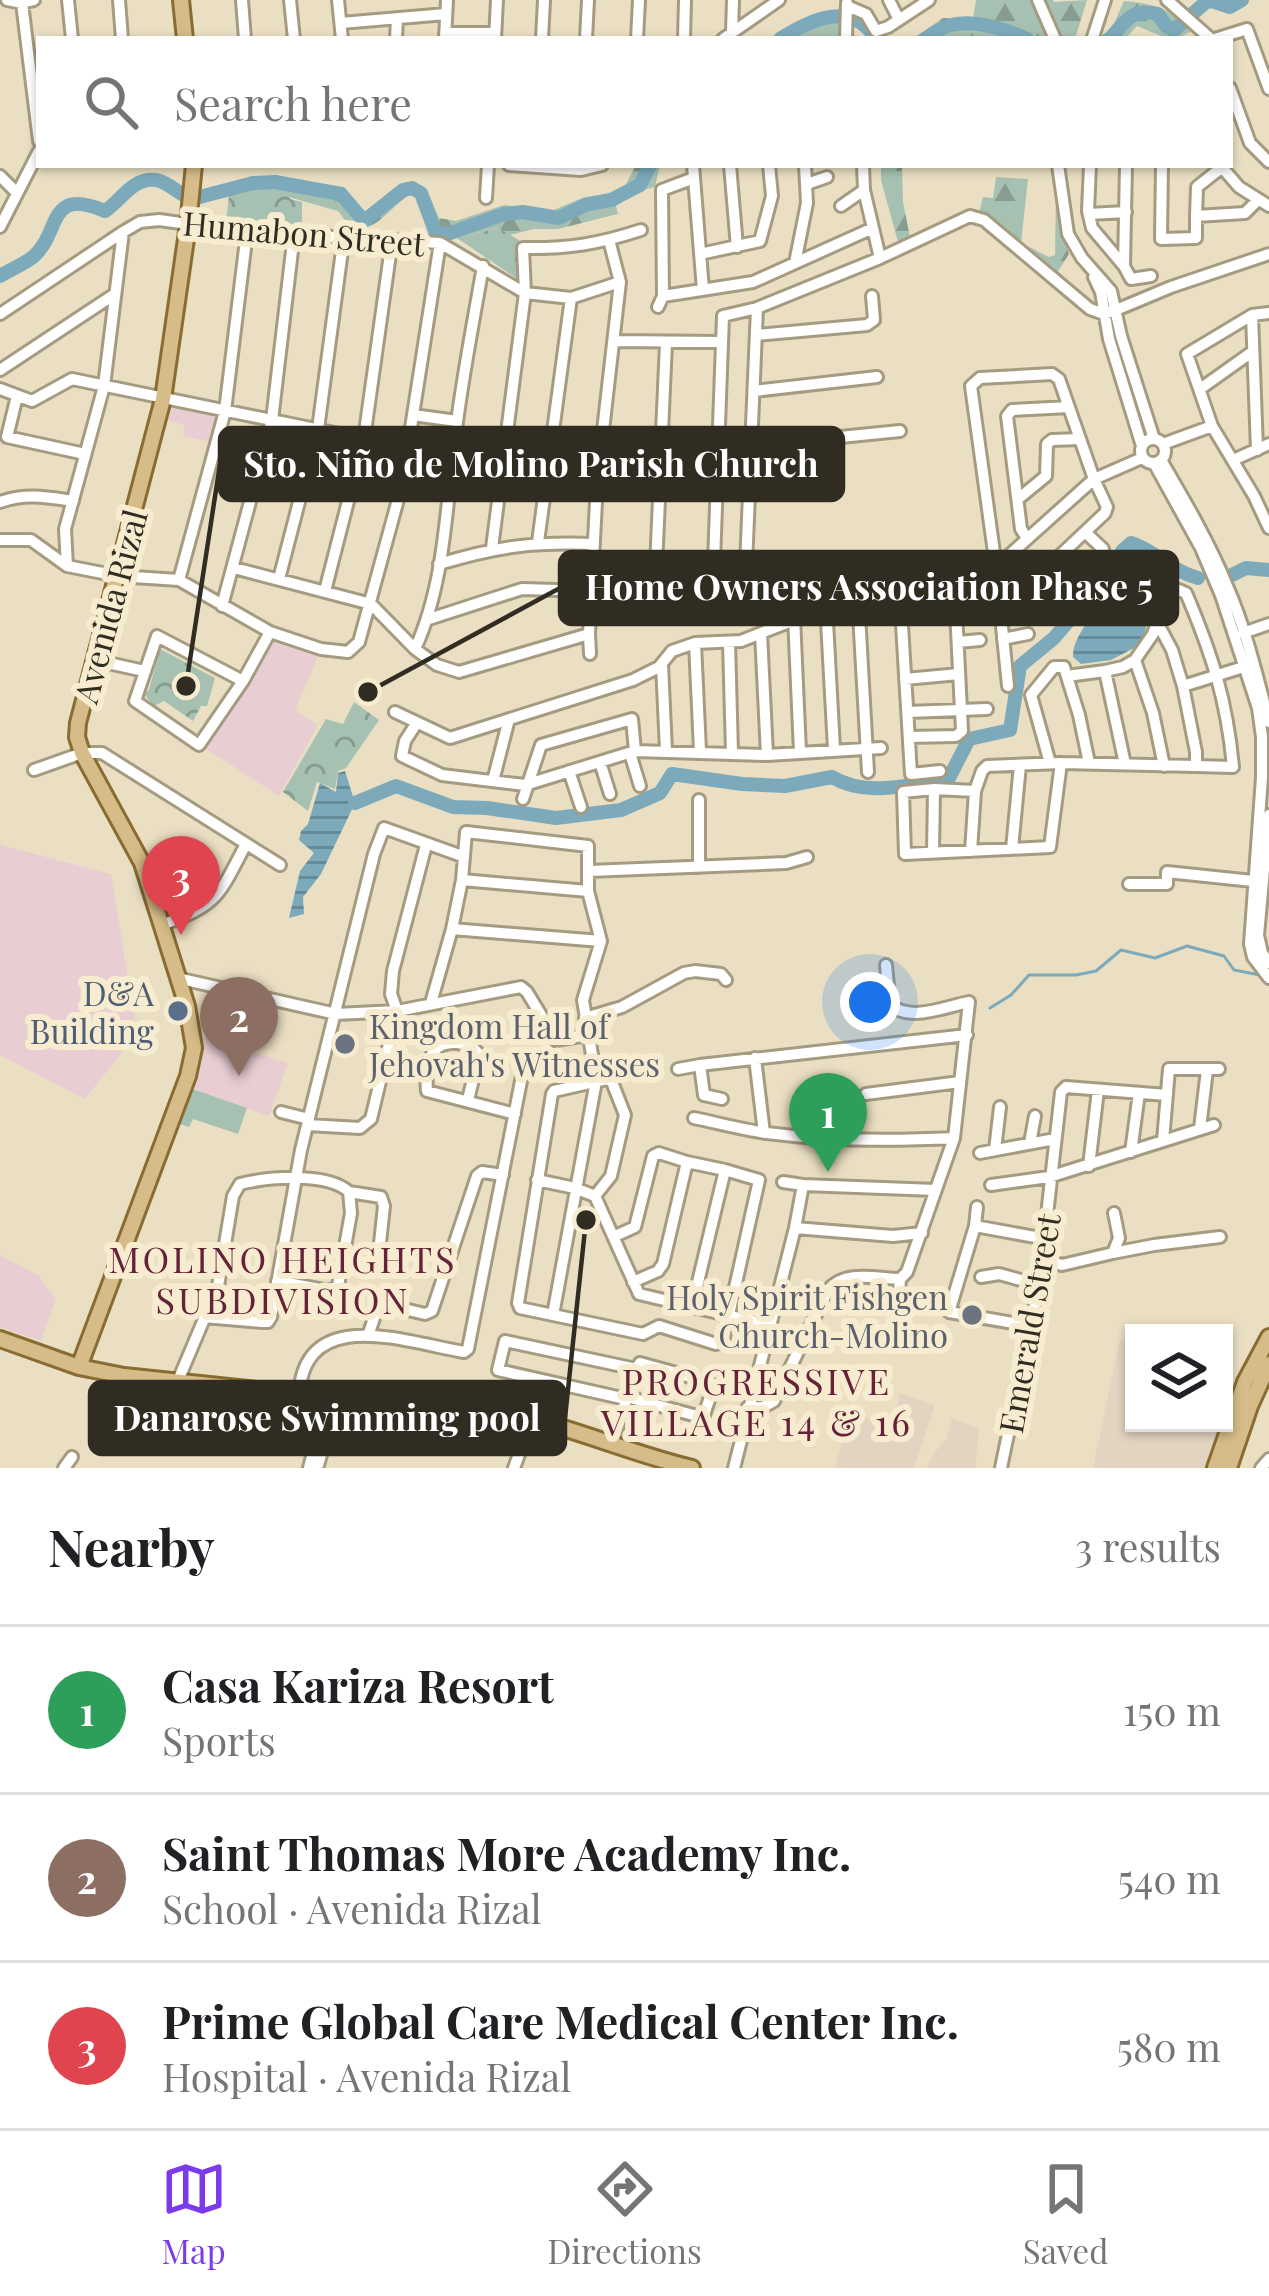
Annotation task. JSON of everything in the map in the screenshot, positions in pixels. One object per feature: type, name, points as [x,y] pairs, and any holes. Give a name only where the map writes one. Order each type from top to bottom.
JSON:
[{"type":"main road","points":[[181,0],[185,36]]},
{"type":"main road","name":"Avenida Rizal","points":[[82,753],[78,723],[163,398],[194,168]]},
{"type":"main road","points":[[79,1367],[192,1061],[192,1032],[142,863],[82,753]]},
{"type":"main road","points":[[1229,1468],[1269,1337]]},
{"type":"main road","points":[[0,1339],[79,1367],[177,1383],[532,1419],[612,1444],[653,1464],[692,1468]]},
{"type":"main road","points":[[1215,1468],[1262,1368]]},
{"type":"street","points":[[7,0],[28,2],[36,103]]},
{"type":"street","points":[[68,0],[72,36]]},
{"type":"street","points":[[119,0],[122,36]]},
{"type":"street","points":[[242,0],[245,36]]},
{"type":"street","points":[[290,0],[294,36]]},
{"type":"street","points":[[338,0],[342,36]]},
{"type":"street","points":[[447,0],[445,36],[495,36],[497,0]]},
{"type":"street","points":[[542,36],[544,0]]},
{"type":"street","points":[[586,36],[588,0]]},
{"type":"street","points":[[637,36],[639,0]]},
{"type":"street","points":[[684,36],[685,0]]},
{"type":"street","points":[[727,35],[733,0]]},
{"type":"street","points":[[727,35],[779,0]]},
{"type":"street","points":[[889,0],[899,20]]},
{"type":"street","points":[[846,33],[847,6],[866,14],[876,31],[928,0]]},
{"type":"street","points":[[1038,0],[1054,36]]},
{"type":"street","points":[[1094,36],[1105,0]]},
{"type":"street","points":[[1167,0],[1209,36]]},
{"type":"street","points":[[340,23],[446,14]]},
{"type":"street","points":[[396,36],[397,19]]},
{"type":"street","points":[[1223,36],[1246,29],[1269,89]]},
{"type":"street","points":[[1233,96],[1250,143],[1269,162]]},
{"type":"street","points":[[0,227],[36,156]]},
{"type":"street","points":[[486,198],[488,168]]},
{"type":"street","points":[[730,168],[736,248]]},
{"type":"street","points":[[700,254],[757,243],[772,196],[769,168]]},
{"type":"street","points":[[795,263],[807,203],[805,168]]},
{"type":"street","points":[[863,168],[880,258]]},
{"type":"street","points":[[395,712],[450,738],[633,680],[662,664],[673,651],[695,644],[741,641],[789,622],[825,584],[995,567],[1094,479],[1164,454],[1121,336],[1089,267],[1074,247],[1058,168]]},
{"type":"street","points":[[1090,168],[1086,214],[1092,228],[1131,279],[1150,276]]},
{"type":"street","points":[[1124,266],[1126,168]]},
{"type":"street","points":[[1162,168],[1161,239],[1196,238],[1197,187],[1220,168]]},
{"type":"street","points":[[1196,216],[1245,213],[1263,204],[1222,168]]},
{"type":"street","points":[[703,290],[694,172],[662,190],[661,302],[753,282],[873,228]]},
{"type":"street","points":[[0,176],[16,192]]},
{"type":"street","points":[[807,184],[827,177]]},
{"type":"street","points":[[842,206],[865,190]]},
{"type":"street","points":[[1065,217],[1126,212]]},
{"type":"street","points":[[718,605],[713,589],[723,316],[757,308],[880,258],[961,218],[977,217],[1090,310],[1110,312],[1269,254]]},
{"type":"street","name":"Humabon Street","points":[[0,314],[122,232],[140,222],[159,220],[247,232],[440,243],[524,292],[571,298],[620,282]]},
{"type":"street","points":[[492,548],[524,292],[523,248],[563,249],[640,230]]},
{"type":"street","points":[[68,566],[65,529],[104,386],[122,232]]},
{"type":"street","points":[[178,580],[225,411],[247,232]]},
{"type":"street","points":[[222,606],[272,420],[294,234]]},
{"type":"street","points":[[279,579],[318,429],[344,236]]},
{"type":"street","points":[[325,592],[364,439],[392,240]]},
{"type":"street","points":[[590,654],[597,484],[620,282],[609,240]]},
{"type":"street","points":[[0,541],[31,540],[68,566],[118,576],[178,580],[270,632],[348,652],[359,642],[402,485],[440,243]]},
{"type":"street","points":[[415,649],[429,619],[439,564],[483,266]]},
{"type":"street","points":[[0,370],[115,294]]},
{"type":"street","points":[[756,335],[867,326],[874,320],[872,296]]},
{"type":"street","points":[[538,542],[571,298]]},
{"type":"street","points":[[745,588],[757,308]]},
{"type":"street","points":[[1110,312],[1108,339],[1150,457],[1201,548],[1240,635],[1269,722]]},
{"type":"street","points":[[1269,313],[1252,315],[1187,354],[1212,426],[1269,528]]},
{"type":"street","points":[[1233,460],[1263,447],[1252,315]]},
{"type":"street","points":[[615,341],[721,342]]},
{"type":"street","points":[[655,590],[666,343]]},
{"type":"street","points":[[1200,389],[1252,352]]},
{"type":"street","points":[[1000,612],[1107,507],[1060,379],[1052,374],[980,378],[971,386],[1008,686]]},
{"type":"street","points":[[754,391],[877,377]]},
{"type":"street","points":[[0,389],[32,401],[72,379],[364,439]]},
{"type":"street","points":[[17,396],[7,436],[85,454]]},
{"type":"street","points":[[1027,538],[1021,529],[1007,416],[1012,410],[1069,406]]},
{"type":"street","points":[[413,415],[457,421]]},
{"type":"street","points":[[1150,457],[1147,440],[1159,442],[1212,426]]},
{"type":"street","points":[[752,446],[900,431]]},
{"type":"street","points":[[1018,499],[1046,476],[1047,444],[1080,439]]},
{"type":"street","points":[[0,502],[38,495],[73,501]]},
{"type":"street","points":[[1085,532],[1103,549]]},
{"type":"street","points":[[439,564],[492,548],[538,542],[594,544]]},
{"type":"street","points":[[1064,551],[1084,574]]},
{"type":"street","points":[[234,568],[371,604],[415,649],[437,665],[459,672],[589,634]]},
{"type":"street","points":[[796,568],[800,752]]},
{"type":"street","points":[[909,737],[959,735],[962,731],[954,570]]},
{"type":"street","points":[[1042,573],[1062,594]]},
{"type":"street","points":[[899,575],[911,774],[940,771]]},
{"type":"street","points":[[857,579],[874,749],[868,772]]},
{"type":"street","points":[[825,584],[834,749]]},
{"type":"street","points":[[429,619],[522,589],[713,589]]},
{"type":"street","points":[[971,851],[975,791],[987,766],[1233,767],[1217,675],[1186,592],[1178,590],[1167,597],[1153,634],[1135,660],[1123,667],[1067,676]]},
{"type":"street","points":[[1019,594],[1035,611]]},
{"type":"street","points":[[901,610],[976,608]]},
{"type":"street","points":[[1156,622],[1172,650],[1183,686],[1196,766]]},
{"type":"street","points":[[1240,635],[1269,624]]},
{"type":"street","points":[[243,681],[157,636],[135,700],[199,746],[243,681],[270,632]]},
{"type":"street","points":[[761,633],[767,755]]},
{"type":"street","points":[[1003,639],[1028,634]]},
{"type":"street","points":[[958,642],[980,640]]},
{"type":"street","points":[[729,642],[732,753]]},
{"type":"street","points":[[695,644],[700,752]]},
{"type":"street","points":[[95,660],[144,671]]},
{"type":"street","points":[[1135,660],[1164,766]]},
{"type":"street","points":[[662,664],[666,751]]},
{"type":"street","points":[[1183,686],[1249,665]]},
{"type":"street","points":[[1249,665],[1262,737],[1250,944],[1253,957],[1267,970]]},
{"type":"street","points":[[975,791],[903,792],[905,854],[1050,847],[1056,763],[1031,695],[1054,667],[1064,667],[1089,764]]},
{"type":"street","points":[[1105,671],[1125,764]]},
{"type":"street","points":[[905,679],[959,674]]},
{"type":"street","points":[[908,712],[987,709]]},
{"type":"street","points":[[494,782],[509,719]]},
{"type":"street","points":[[523,799],[541,746],[632,719],[632,752],[640,786]]},
{"type":"street","points":[[416,724],[405,740],[402,756],[442,775],[526,784],[632,752],[767,755],[874,749]]},
{"type":"street","points":[[34,770],[82,753],[102,753],[280,865]]},
{"type":"street","points":[[600,762],[610,794]]},
{"type":"street","points":[[1012,849],[1020,765]]},
{"type":"street","points":[[569,771],[581,807]]},
{"type":"street","points":[[933,853],[934,789]]},
{"type":"street","points":[[699,800],[699,866]]},
{"type":"street","points":[[1267,970],[1258,935],[1269,815]]},
{"type":"street","points":[[203,1317],[268,1322],[272,1317],[309,1122],[384,828],[463,856]]},
{"type":"street","points":[[431,1003],[452,929],[466,832],[588,846],[587,890],[601,941],[584,1011],[592,1061]]},
{"type":"street","points":[[161,925],[213,902],[247,844]]},
{"type":"street","points":[[281,1112],[309,1122],[360,1128],[371,1119],[397,1011],[391,994],[393,971],[426,844]]},
{"type":"street","points":[[589,872],[786,863],[807,857]]},
{"type":"street","points":[[1130,884],[1167,884],[1167,872],[1253,881]]},
{"type":"street","points":[[462,880],[587,890]]},
{"type":"street","points":[[452,929],[601,941]]},
{"type":"street","points":[[747,1408],[774,1401],[836,1280],[900,1279],[908,1272],[954,1138],[969,1002],[898,1012],[890,1005],[886,964]]},
{"type":"street","points":[[584,1011],[622,1007],[691,971],[721,974],[726,980]]},
{"type":"street","points":[[177,978],[336,1014],[397,1011],[521,987],[556,1040],[587,1035]]},
{"type":"street","points":[[678,1070],[967,1035]]},
{"type":"street","points":[[468,1100],[479,1054],[475,1047],[465,1042],[438,1048],[433,1052],[427,1091],[515,1114]]},
{"type":"street","points":[[755,1058],[764,1133]]},
{"type":"street","points":[[700,1065],[704,1095],[722,1099]]},
{"type":"street","points":[[1163,1141],[1169,1069],[1213,1070],[1200,1128]]},
{"type":"street","points":[[303,1396],[302,1372],[309,1358],[341,1336],[468,1349],[523,1071]]},
{"type":"street","points":[[595,1196],[611,1176],[625,1114],[608,1079],[553,1092],[518,1303],[522,1309],[644,1334],[659,1326],[716,1344],[723,1340],[760,1182],[659,1153],[653,1156],[634,1227],[615,1236]]},
{"type":"street","points":[[553,1315],[596,1081]]},
{"type":"street","points":[[866,1094],[960,1082]]},
{"type":"street","name":"Emerald Street","points":[[1001,1468],[1039,1285],[1063,1089],[1098,1090]]},
{"type":"street","points":[[1089,1166],[1098,1090],[1167,1096]]},
{"type":"street","points":[[1132,1152],[1139,1093]]},
{"type":"street","points":[[995,1150],[1000,1107]]},
{"type":"street","points":[[1030,1143],[1035,1116]]},
{"type":"street","points":[[694,1118],[764,1133],[898,1141],[954,1138]]},
{"type":"street","points":[[991,1185],[1049,1177],[1214,1125]]},
{"type":"street","points":[[980,1153],[1055,1139]]},
{"type":"street","points":[[633,1282],[661,1268],[687,1162]]},
{"type":"street","points":[[692,1307],[725,1170]]},
{"type":"street","points":[[368,1336],[382,1304],[425,1314],[432,1311],[476,1176],[503,1174]]},
{"type":"street","points":[[177,1383],[218,1286],[232,1196],[240,1184],[260,1179],[339,1183],[349,1192],[381,1197],[380,1243]]},
{"type":"street","points":[[537,1180],[595,1196],[640,1295],[769,1324]]},
{"type":"street","points":[[783,1182],[936,1190]]},
{"type":"street","points":[[734,1468],[803,1185]]},
{"type":"street","points":[[277,1281],[334,1290],[351,1213],[349,1192]]},
{"type":"street","points":[[977,1207],[949,1312],[1031,1326]]},
{"type":"street","points":[[1113,1253],[1119,1238],[1114,1213]]},
{"type":"street","points":[[975,1226],[1046,1239]]},
{"type":"street","points":[[795,1228],[893,1236],[922,1233]]},
{"type":"street","points":[[1043,1259],[1062,1265],[1220,1237]]},
{"type":"street","points":[[981,1276],[999,1274],[1039,1285]]},
{"type":"street","points":[[897,1320],[900,1279]]},
{"type":"street","points":[[612,1444],[627,1398],[636,1369],[640,1363],[709,1382],[713,1388],[704,1415],[698,1416],[627,1398],[498,1370],[505,1341],[636,1369]]},
{"type":"street","points":[[313,1468],[332,1399]]},
{"type":"street","points":[[514,1468],[532,1419]]},
{"type":"street","points":[[64,1468],[72,1456]]},
{"type":"street","points":[[1261,1468],[1269,1460]]},
{"type":"shaded area","points":[[172,404],[220,414],[213,443],[183,436],[185,425],[168,420]]},
{"type":"shaded area","points":[[270,633],[321,649],[295,710],[318,725],[279,796],[200,745]]},
{"type":"shaded area","points":[[0,845],[111,874],[137,1033],[85,1099],[0,1055]]},
{"type":"shaded area","points":[[202,1037],[288,1063],[269,1116],[191,1088]]},
{"type":"shaded area","points":[[0,1255],[38,1275],[56,1299],[41,1341],[0,1327]]},
{"type":"shaded area","points":[[1120,1340],[1125,1341],[1125,1432],[1221,1432],[1207,1468],[1093,1468]]},
{"type":"shaded area","points":[[900,1393],[935,1405],[914,1468],[835,1468],[850,1413],[894,1426]]},
{"type":"shaded area","points":[[952,1419],[979,1428],[975,1468],[927,1468],[946,1440]]},
{"type":"green space","points":[[976,0],[1087,0],[1076,36],[916,36],[943,18],[973,18]]},
{"type":"green space","points":[[1124,1],[1162,9],[1193,30],[1163,36],[1137,26],[1128,36],[1101,36],[1112,28]]},
{"type":"green space","points":[[844,12],[842,36],[779,36],[817,15]]},
{"type":"green space","points":[[634,168],[659,168],[655,187],[616,206],[618,214],[558,229],[510,235],[497,228],[457,238],[435,238],[417,197],[409,195],[376,223],[360,229],[351,228],[338,211],[257,188],[196,202],[196,196],[262,177],[344,187],[360,215],[368,215],[403,185],[415,182],[430,197],[439,218],[456,221],[504,205],[551,211],[625,186]]},
{"type":"green space","points":[[881,168],[902,168],[910,237],[898,242]]},
{"type":"green space","points":[[996,177],[1028,179],[1021,243],[1049,257],[1055,255],[1056,193],[1069,254],[1055,276],[979,213],[983,197],[993,198]]},
{"type":"green space","points":[[257,187],[286,190],[290,199],[302,202],[302,226],[226,223],[229,195]]},
{"type":"green space","points":[[498,228],[519,240],[519,280],[457,238]]},
{"type":"green space","points":[[160,649],[215,678],[207,706],[201,706],[193,721],[164,701],[154,706],[144,694]]},
{"type":"green space","points":[[354,702],[379,720],[346,768],[338,771],[335,789],[317,782],[308,811],[283,792],[326,719],[343,724]]},
{"type":"green space","points":[[187,1087],[247,1108],[238,1134],[193,1119],[189,1127],[174,1122]]},
{"type":"water","points":[[1147,574],[1156,584],[1145,634],[1134,648],[1111,660],[1081,664],[1073,657],[1074,647],[1098,604],[1119,584]]},
{"type":"water","points":[[345,771],[355,803],[321,874],[303,897],[304,914],[289,918],[300,871],[314,853],[299,840],[301,831],[308,824],[320,783],[336,792],[338,773]]},
{"type":"waterway","points":[[1113,36],[1135,15],[1158,14],[1174,30],[1206,2],[1230,7],[1242,0]]},
{"type":"waterway","points":[[785,36],[831,17],[855,20],[874,36]]},
{"type":"waterway","points":[[930,36],[960,23],[1019,36]]},
{"type":"waterway","points":[[0,276],[34,256],[64,208],[73,204],[105,211],[148,180],[161,181],[192,199],[275,182],[341,194],[364,221],[412,188],[421,193],[435,231],[445,235],[504,214],[559,218],[640,185],[648,168]]},
{"type":"waterway","points":[[355,803],[396,786],[453,807],[556,818],[621,810],[660,793],[672,774],[785,786],[832,777],[874,788],[948,780],[969,739],[1010,730],[1020,666],[1054,638],[1126,563],[1122,551],[1131,543],[1198,578]]},
{"type":"waterway","points":[[1232,575],[1246,568],[1269,570]]},
{"type":"waterway","points":[[990,1008],[1011,995],[1029,975],[1096,971],[1121,950],[1155,958],[1187,946],[1224,956],[1234,970],[1260,975]]},
{"type":"place","name":"Sto. Niño de Molino Parish Church","points":[[186,686]]},
{"type":"place","name":"Home Owners Association Phase 5","points":[[368,692]]},
{"type":"place","name":"Prime Global Care Medical Center Inc.","points":[[181,935]]},
{"type":"place","name":"D&A Building","points":[[178,1011]]},
{"type":"place","name":"Kingdom Hall of Jehovah's Witnesses","points":[[345,1044]]},
{"type":"place","name":"Saint Thomas More Academy Inc.","points":[[239,1076]]},
{"type":"place","name":"Casa Kariza Resort","points":[[828,1172]]},
{"type":"place","name":"Danarose Swimming pool","points":[[586,1220]]},
{"type":"place","name":"Holy Spirit Fishgen Church-Molino","points":[[972,1315]]},
{"type":"district","name":"MOLINO HEIGHTS SUBDIVISION","points":[[283,1278]]},
{"type":"district","name":"PROGRESSIVE VILLAGE 14 & 16","points":[[757,1400]]}]
